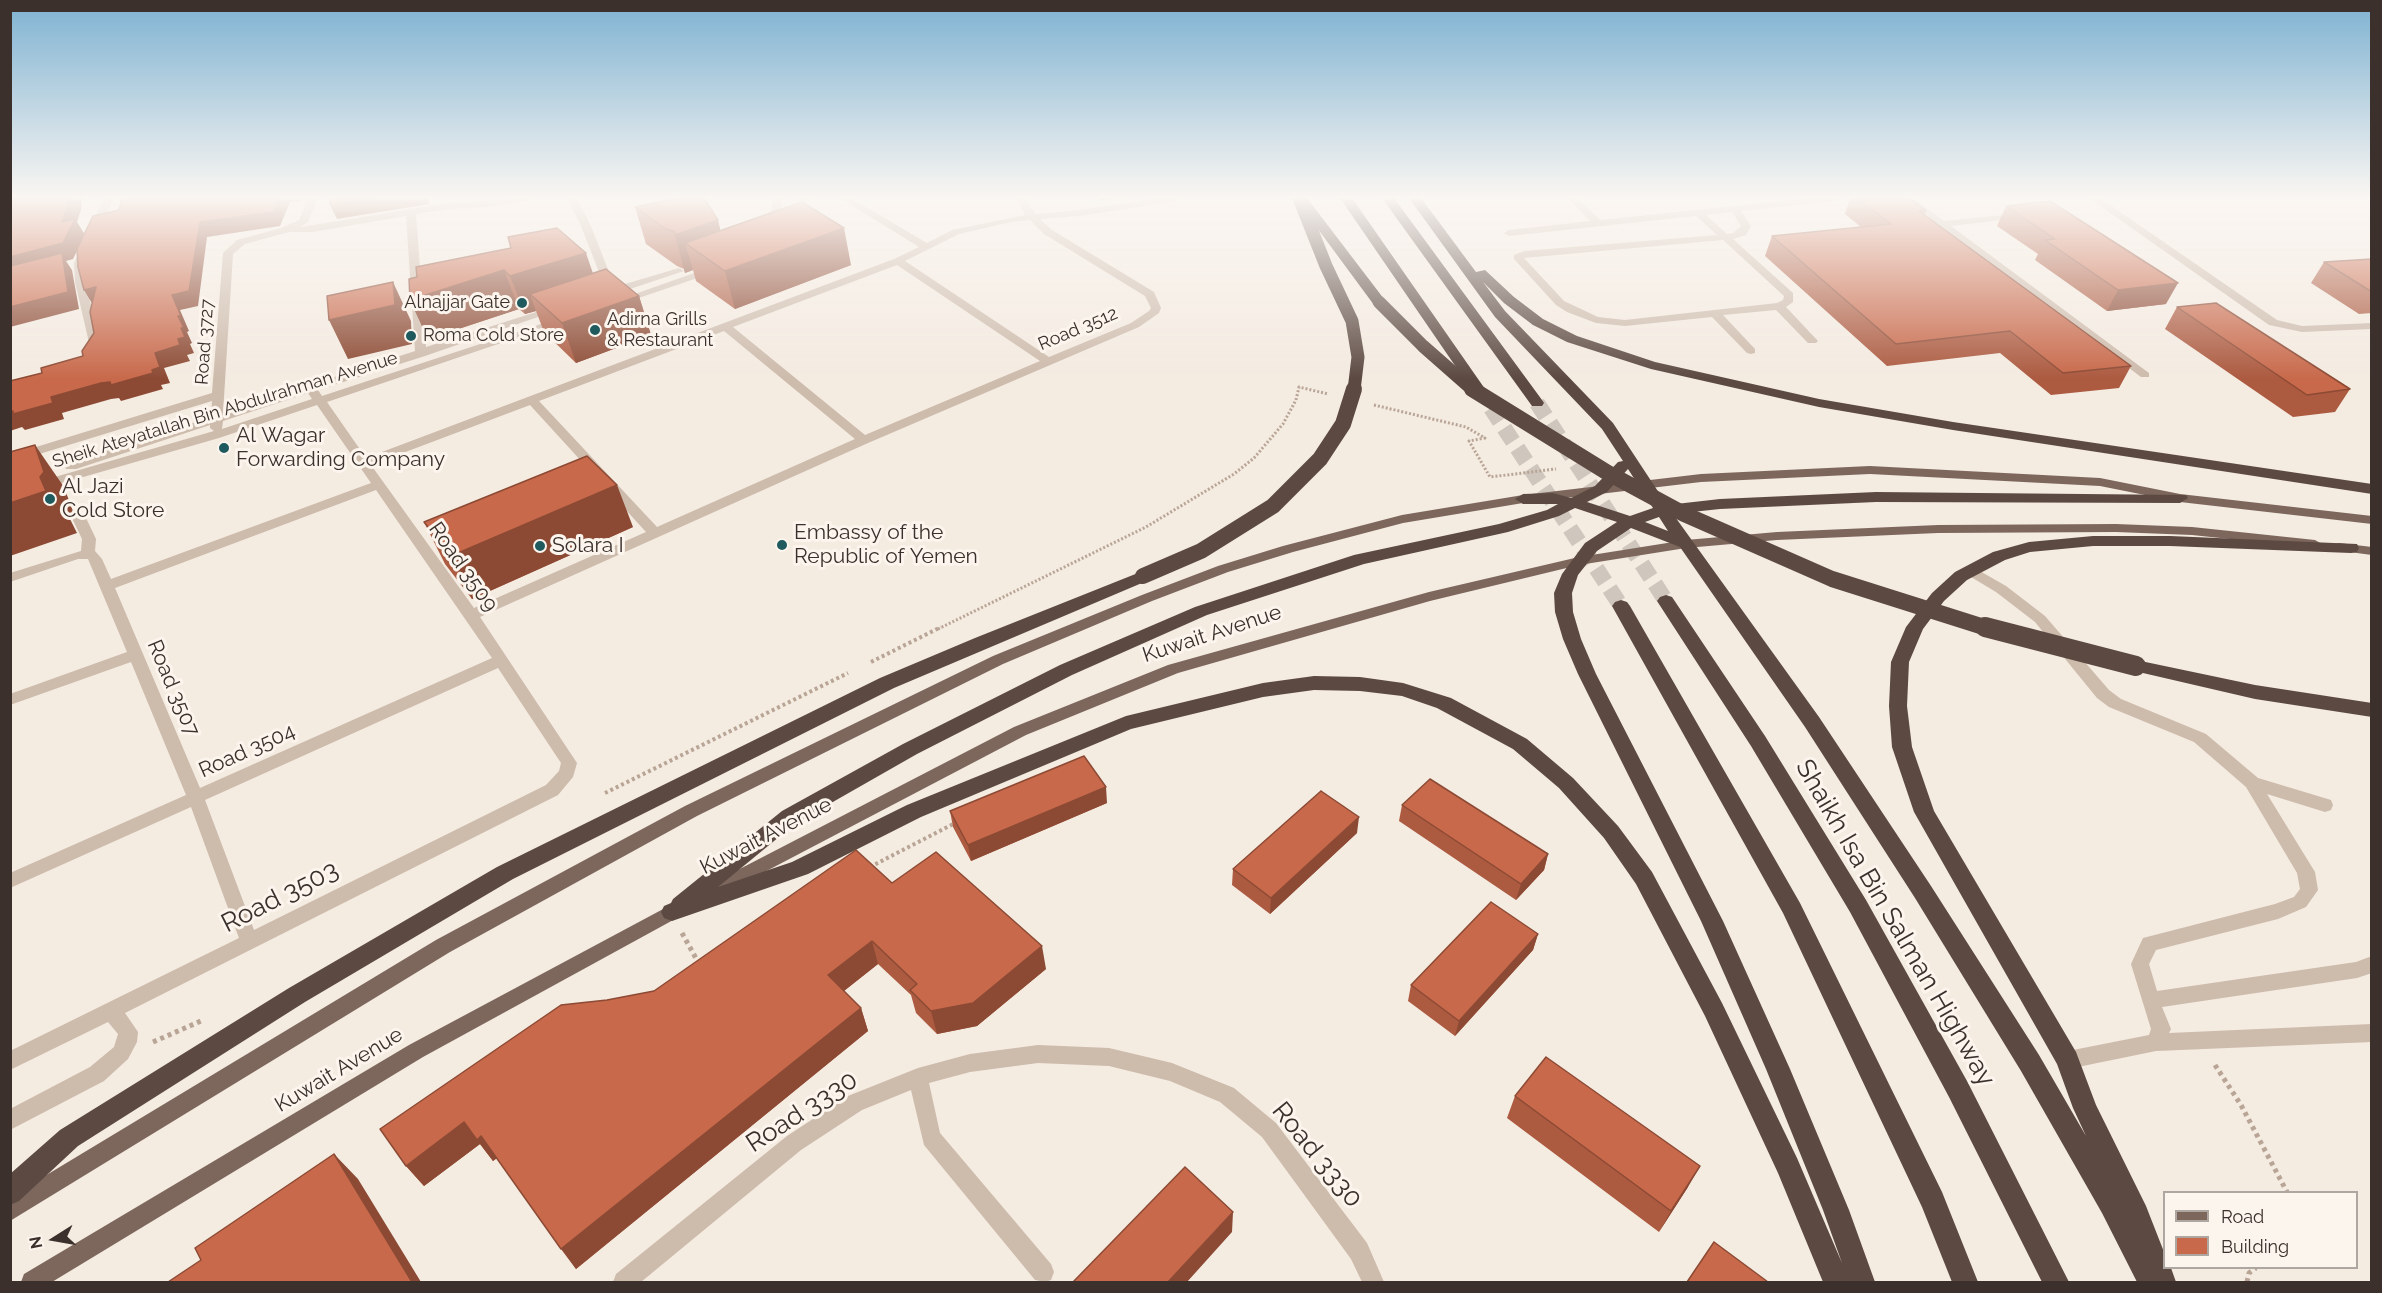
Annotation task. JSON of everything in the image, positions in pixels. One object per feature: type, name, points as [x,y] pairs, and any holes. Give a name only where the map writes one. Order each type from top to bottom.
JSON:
[{"type":"highway","points":[[10,1192],[69,1138],[297,995],[506,873],[887,683],[1201,551],[1273,506],[1320,459],[1343,424],[1354,389],[1358,357],[1352,321],[1323,258]]},
{"type":"highway","points":[[1346,258],[1379,302],[1423,346],[1475,392],[1608,473],[1684,514],[1832,579],[1931,612],[2035,642],[2255,692],[2372,710]]},
{"type":"highway","points":[[1388,258],[1491,408]]},
{"type":"highway","points":[[1432,258],[1537,403]]},
{"type":"highway","points":[[1461,258],[1500,314],[1608,426],[1662,510],[1812,722],[1923,892],[2030,1063],[2111,1204],[2151,1282]]},
{"type":"highway","points":[[1465,258],[1509,300],[1538,322],[1572,339],[1652,365],[1809,400],[1953,426],[2372,489]]},
{"type":"highway","points":[[672,912],[789,817],[910,749],[1066,670],[1201,611],[1360,559],[1529,522],[1575,504],[1601,489],[1628,460]]},
{"type":"highway","points":[[1862,1282],[1836,1210],[1778,1069],[1712,921],[1587,674],[1572,639],[1564,612],[1563,593],[1570,574],[1590,547],[1631,521],[1662,510],[1720,504],[1876,497],[2180,498]]},
{"type":"highway","points":[[1523,499],[1552,498],[1575,504],[1631,521],[1686,544]]},
{"type":"highway","points":[[2163,1282],[2133,1206],[2085,1108],[2068,1060],[1924,812],[1902,747],[1898,706],[1900,662],[1915,627],[1938,597],[1961,576],[1999,556],[2029,547],[2093,541],[2170,541],[2351,548]]},
{"type":"highway","name":"Shaikh Isa Bin Salman Highway","points":[[1666,601],[1758,741],[1858,906],[1958,1089],[2056,1282]]},
{"type":"highway","points":[[1621,606],[1792,909],[1933,1201],[1965,1282]]},
{"type":"highway","points":[[672,912],[800,868],[914,811],[1126,723],[1263,690],[1314,683],[1360,684],[1403,690],[1444,703],[1520,744],[1566,783],[1611,832],[1644,878],[1714,1010],[1788,1167],[1836,1282]]},
{"type":"main road","points":[[10,1210],[443,946],[691,810],[998,660],[1146,598],[1255,559],[1402,519],[1523,499],[1712,477],[1870,470],[2100,482],[2180,498],[2372,520]]},
{"type":"main road","name":"Kuwait Avenue","points":[[32,1282],[416,1051],[672,912],[1020,731],[1162,674],[1335,622],[1579,561],[1686,544],[1879,530],[2016,527],[2192,531],[2372,551]]},
{"type":"street","points":[[76,258],[73,264],[80,282],[96,347],[86,364]]},
{"type":"street","name":"Road 3727","points":[[215,435],[228,258]]},
{"type":"street","points":[[414,258],[421,354]]},
{"type":"street","points":[[596,258],[608,297]]},
{"type":"street","points":[[364,463],[903,258]]},
{"type":"street","name":"Road 3512","points":[[471,615],[864,440],[1144,320],[1154,313],[1156,308],[1150,294],[1091,258]]},
{"type":"street","points":[[1519,258],[1560,303],[1571,310],[1596,320],[1625,323],[1779,306],[1788,302],[1789,295],[1749,258]]},
{"type":"street","points":[[1989,258],[2145,375]]},
{"type":"street","points":[[2180,258],[2273,323],[2302,329],[2372,326]]},
{"type":"street","points":[[608,297],[714,259]]},
{"type":"street","points":[[898,261],[1047,362]]},
{"type":"street","points":[[608,297],[728,264]]},
{"type":"street","name":"Sheik Ateyatallah Bin Abdulrahman Avenue","points":[[10,483],[217,421],[567,306]]},
{"type":"street","points":[[1779,306],[1812,341]]},
{"type":"street","points":[[1715,313],[1751,351]]},
{"type":"street","name":"Sheik Ateyatallah Bin Abdulrahman Avenue","points":[[10,494],[321,402],[568,319]]},
{"type":"street","points":[[726,327],[864,440]]},
{"type":"street","name":"Road 3509","points":[[312,390],[502,660],[565,756],[569,763],[567,773]]},
{"type":"street","points":[[10,459],[218,395]]},
{"type":"street","points":[[532,400],[655,533]]},
{"type":"street","points":[[107,586],[380,485]]},
{"type":"street","points":[[10,578],[86,554],[89,549],[89,539],[79,518]]},
{"type":"street","name":"Road 3507","points":[[86,554],[92,555],[95,559],[107,586],[196,798],[249,941]]},
{"type":"street","points":[[1971,571],[2001,589],[2040,619],[2103,694],[2115,703],[2200,738],[2253,783],[2306,872],[2309,890],[2300,902],[2278,911],[2150,944],[2140,964],[2161,1029],[2156,1042]]},
{"type":"street","points":[[10,700],[135,654]]},
{"type":"street","name":"Road 3504","points":[[10,882],[502,660]]},
{"type":"street","name":"Road 3503","points":[[10,1061],[552,789],[567,773]]},
{"type":"street","points":[[2253,783],[2325,806]]},
{"type":"street","points":[[2150,1000],[2357,970],[2372,964]]},
{"type":"street","points":[[10,1120],[97,1074],[121,1053],[127,1042],[128,1032],[111,1011]]},
{"type":"street","points":[[2068,1060],[2156,1042],[2372,1033]]},
{"type":"street","name":"Road 3330","points":[[624,1282],[795,1143],[855,1103],[918,1077],[970,1063],[1038,1054],[1109,1057],[1172,1072],[1227,1095],[1276,1139],[1359,1251],[1373,1282]]},
{"type":"street","points":[[918,1077],[931,1138],[1043,1272]]},
{"type":"path","points":[[869,868],[963,819]]},
{"type":"path","points":[[672,912],[697,962],[707,957]]},
{"type":"path","points":[[2198,1040],[2241,1106],[2286,1191]]},
{"type":"path","points":[[2247,1282],[2249,1273],[2255,1269]]},
{"type":"building","points":[[41,258],[63,258],[68,292],[10,307],[10,266]]},
{"type":"building","points":[[78,258],[194,258],[189,291],[172,295],[181,316],[178,316],[184,328],[181,328],[185,337],[178,339],[180,345],[155,353],[160,367],[152,370],[153,373],[111,385],[110,382],[101,383],[51,397],[53,403],[13,414],[13,411],[10,412],[10,381],[42,373],[41,368],[83,356],[82,351],[94,333],[90,312],[96,287],[84,290]]},
{"type":"building","points":[[459,258],[568,258],[510,276],[504,270],[410,300],[409,279],[417,277],[416,267]]},
{"type":"building","points":[[707,258],[760,258],[725,271]]},
{"type":"building","points":[[1798,258],[1984,258],[2131,366],[2063,373],[2010,331],[1896,344]]},
{"type":"building","points":[[2072,258],[2140,258],[2178,283],[2118,290]]},
{"type":"building","points":[[2372,259],[2372,292],[2324,262]]},
{"type":"building","points":[[606,269],[639,296],[562,323],[530,294]]},
{"type":"building","points":[[393,282],[395,305],[329,320],[327,296]]},
{"type":"building","points":[[2216,303],[2350,389],[2307,395],[2177,307]]},
{"type":"building","points":[[35,445],[44,472],[40,477],[46,491],[10,503],[10,452]]},
{"type":"building","points":[[587,456],[617,485],[451,556],[424,522]]},
{"type":"building","points":[[1084,756],[1106,787],[968,845],[950,811]]},
{"type":"building","points":[[1430,779],[1548,854],[1521,884],[1402,805]]},
{"type":"building","points":[[1321,791],[1359,817],[1271,898],[1233,869]]},
{"type":"building","points":[[856,850],[892,883],[936,852],[1042,946],[973,1003],[931,1011],[910,990],[917,984],[872,941],[828,975],[861,1008],[561,1249],[481,1136],[477,1140],[464,1122],[406,1166],[380,1129],[561,1005],[607,1000],[654,991]]},
{"type":"building","points":[[1491,902],[1538,934],[1459,1021],[1411,985]]},
{"type":"building","points":[[1546,1057],[1700,1166],[1671,1211],[1515,1096]]},
{"type":"building","points":[[334,1154],[412,1282],[168,1282],[201,1260],[195,1248]]},
{"type":"building","points":[[1185,1167],[1233,1212],[1168,1282],[1073,1282]]},
{"type":"building","points":[[1714,1242],[1768,1282],[1687,1282]]},
{"type":"tunnel","points":[[1537,403],[1666,601]]},
{"type":"tunnel","points":[[1491,408],[1621,606]]},
{"type":"place","name":"Alnajjar Gate","points":[[522,303]]},
{"type":"place","name":"Adirna Grills & Restaurant","points":[[595,330]]},
{"type":"place","name":"Roma Cold Store","points":[[411,336]]},
{"type":"place","name":"Al Wagar Forwarding Company","points":[[224,448]]},
{"type":"place","name":"Al Jazi Cold Store","points":[[50,499]]},
{"type":"place","name":"Embassy of the Republic of Yemen","points":[[782,545]]},
{"type":"place","name":"Solara I","points":[[540,546]]}]
